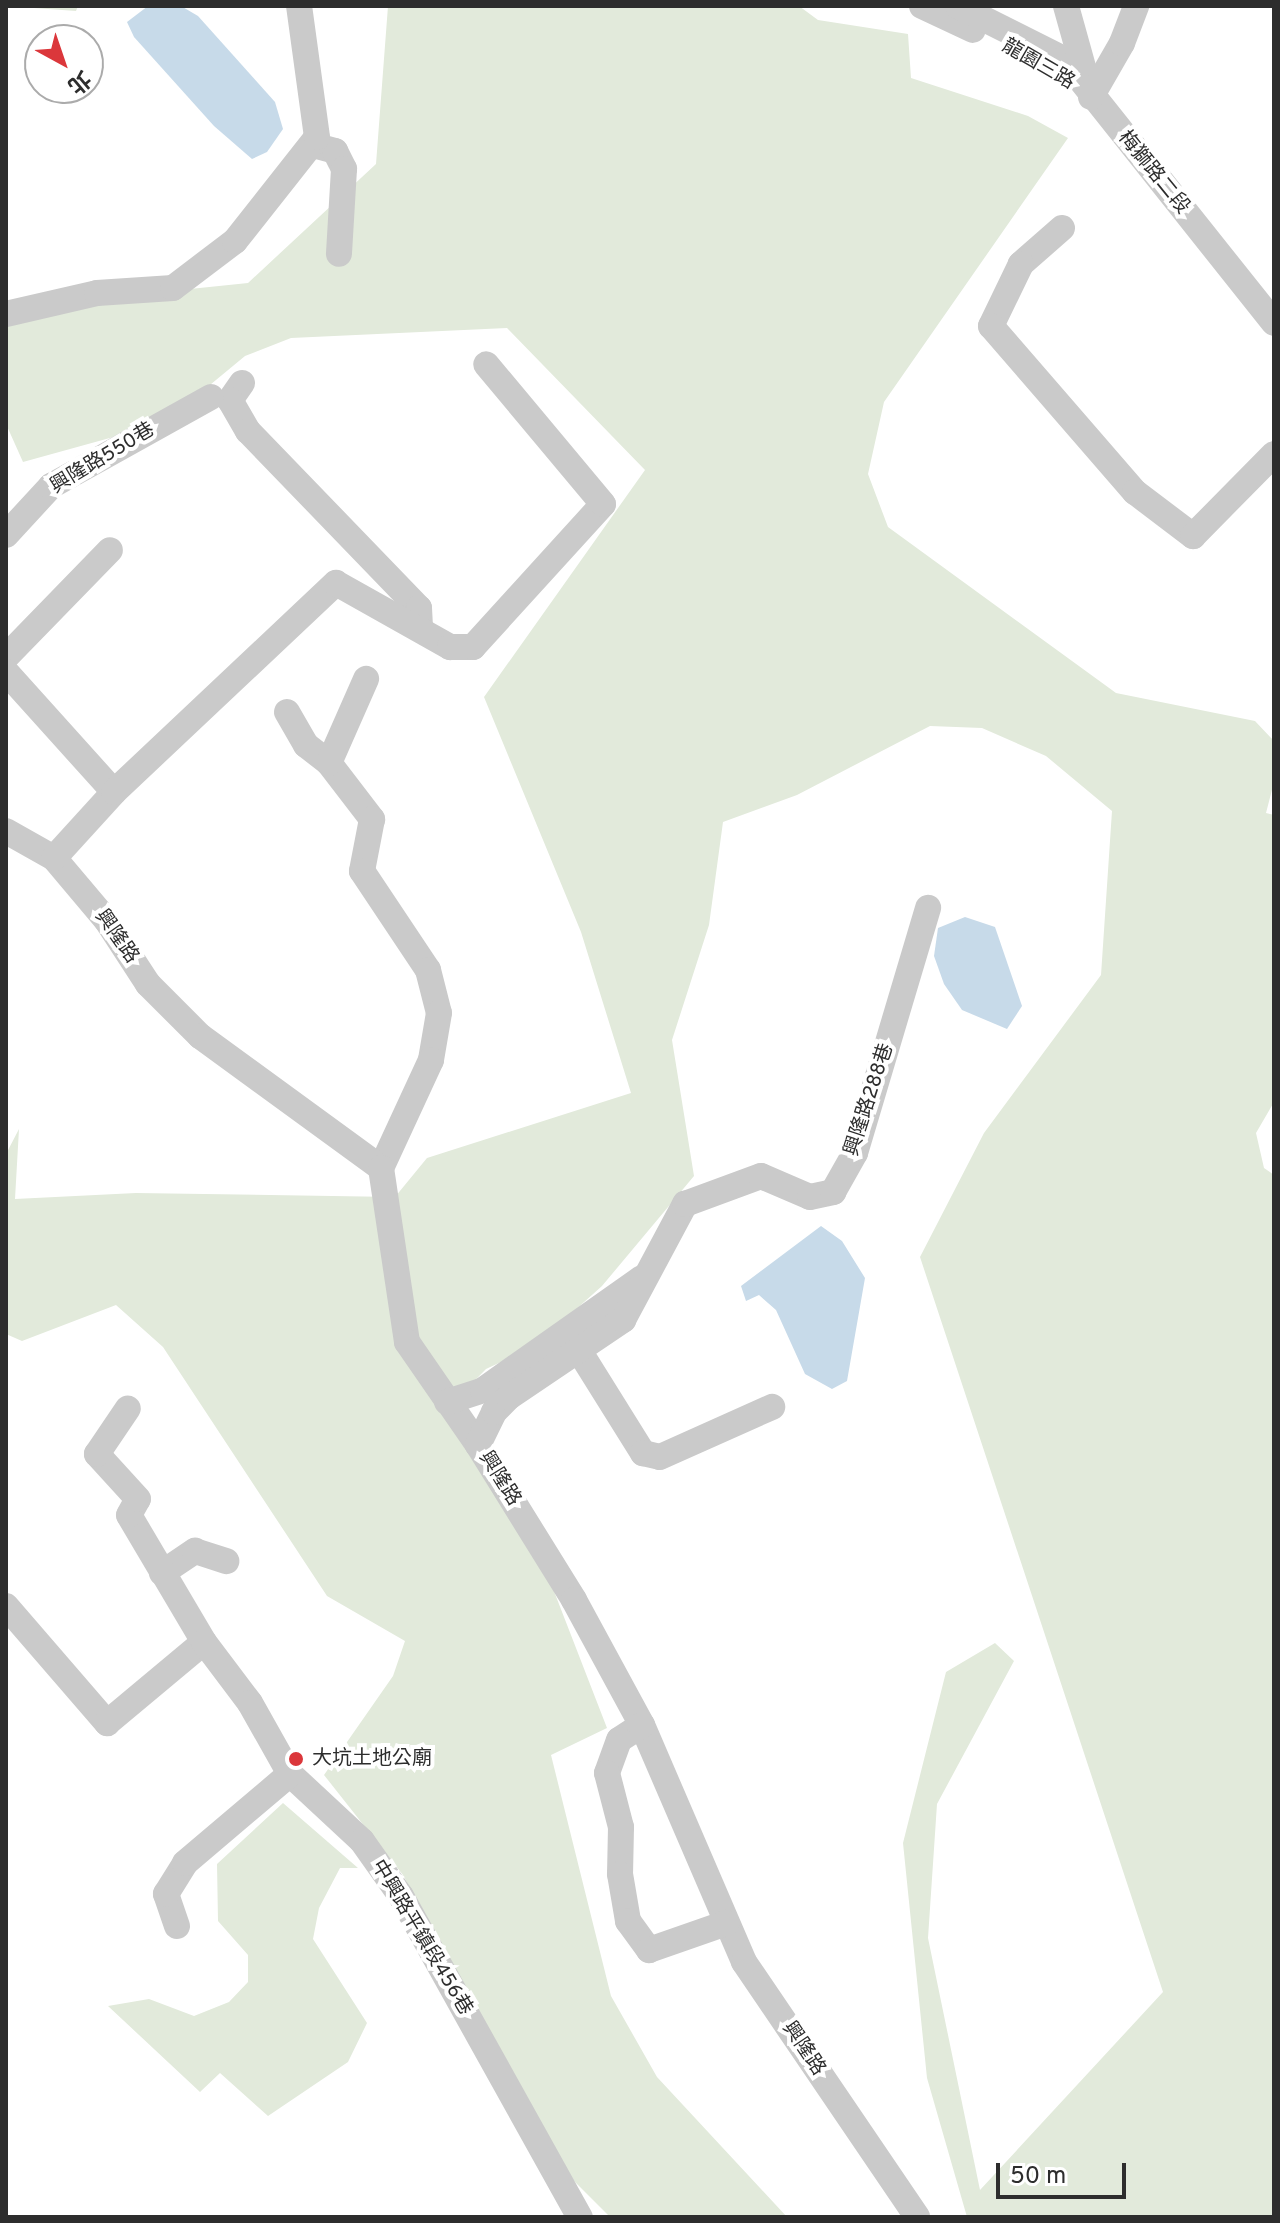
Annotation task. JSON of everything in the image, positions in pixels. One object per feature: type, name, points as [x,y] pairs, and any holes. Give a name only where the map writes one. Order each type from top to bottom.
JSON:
[{"type":"street","points":[[6,314],[97,293],[173,288],[235,241],[317,137],[299,6]]},
{"type":"street","name":"龍園三路","points":[[922,6],[1006,46],[1091,97]]},
{"type":"street","name":"龍園三路","points":[[958,6],[1064,59],[1091,97]]},
{"type":"street","name":"梅獅路二段","points":[[1066,6],[1091,97],[1274,323]]},
{"type":"street","points":[[1091,97],[1122,43],[1136,6]]},
{"type":"street","points":[[313,145],[335,151],[344,169],[339,254]]},
{"type":"street","points":[[1062,228],[1021,264],[991,326],[1135,492],[1193,536],[1274,454]]},
{"type":"street","points":[[54,858],[114,792],[336,583],[450,647],[473,647],[603,504],[486,364]]},
{"type":"street","points":[[242,383],[230,400],[248,431],[419,608],[420,628]]},
{"type":"street","name":"興隆路550巷","points":[[6,535],[51,486],[211,397]]},
{"type":"street","points":[[6,657],[110,550]]},
{"type":"street","points":[[6,672],[114,792]]},
{"type":"street","points":[[329,763],[366,679]]},
{"type":"street","points":[[287,712],[306,745],[329,763],[372,819],[362,871],[428,970],[439,1013],[431,1060],[381,1168]]},
{"type":"street","name":"興隆路","points":[[6,831],[54,858],[107,921],[148,984],[200,1036],[381,1168],[407,1342],[478,1445],[642,1725],[744,1962],[917,2217]]},
{"type":"street","name":"興隆路288巷","points":[[478,1445],[494,1412],[509,1397],[623,1320],[685,1204],[717,1189],[761,1176],[810,1197],[833,1192],[855,1153],[928,908]]},
{"type":"street","points":[[447,1402],[483,1390],[645,1276]]},
{"type":"street","points":[[578,1349],[643,1453],[660,1457],[772,1407]]},
{"type":"street","name":"中興路平鎮段456巷","points":[[128,1408],[97,1454],[138,1499],[129,1515],[204,1642],[250,1703],[290,1774],[362,1841],[401,1896],[580,2217]]},
{"type":"street","points":[[162,1573],[195,1551],[226,1561]]},
{"type":"street","points":[[11,1624],[107,1723],[204,1642]]},
{"type":"street","points":[[642,1725],[619,1740],[607,1773],[621,1827],[620,1874],[628,1921],[649,1950],[726,1923]]},
{"type":"street","points":[[177,1926],[166,1894],[185,1863],[290,1774]]},
{"type":"green space","points":[[6,6],[78,6],[76,11]]},
{"type":"green space","points":[[388,6],[799,6],[818,20],[908,34],[911,78],[1028,116],[1068,138],[884,402],[868,474],[888,527],[1116,693],[1255,721],[1274,741],[1274,782],[1266,813],[1274,815],[1274,1102],[1256,1133],[1264,1168],[1274,1175],[1274,2217],[967,2217],[927,2078],[903,1843],[946,1672],[995,1643],[1014,1661],[937,1804],[928,1938],[980,2190],[1163,1992],[920,1257],[984,1133],[1101,975],[1112,811],[1046,756],[982,728],[930,726],[797,795],[723,822],[709,925],[672,1040],[694,1176],[602,1286],[535,1346],[486,1369],[445,1411],[545,1568],[607,1728],[551,1755],[611,1996],[657,2077],[787,2217],[610,2217],[553,2160],[403,1875],[324,1775],[393,1676],[405,1641],[327,1596],[163,1347],[116,1305],[22,1341],[6,1334],[6,1154],[19,1129],[15,1199],[136,1193],[395,1197],[427,1158],[631,1093],[581,932],[484,697],[645,470],[507,328],[291,338],[245,356],[164,423],[23,462],[6,424],[6,308],[248,283],[376,164]]},
{"type":"green space","points":[[283,1803],[358,1868],[340,1868],[319,1908],[313,1939],[367,2023],[348,2062],[268,2116],[220,2073],[200,2092],[108,2006],[149,1999],[194,2016],[229,2002],[248,1982],[248,1955],[218,1921],[217,1864]]},
{"type":"water","points":[[148,6],[181,6],[198,16],[275,102],[283,129],[267,152],[252,159],[214,126],[134,37],[127,22]]},
{"type":"water","points":[[965,917],[995,927],[1022,1006],[1007,1029],[962,1010],[944,984],[934,956],[938,928]]},
{"type":"water","points":[[821,1226],[842,1241],[865,1278],[847,1381],[832,1389],[805,1374],[776,1310],[759,1295],[746,1301],[741,1286]]},
{"type":"place","name":"大坑土地公廟","points":[[296,1759]]}]
